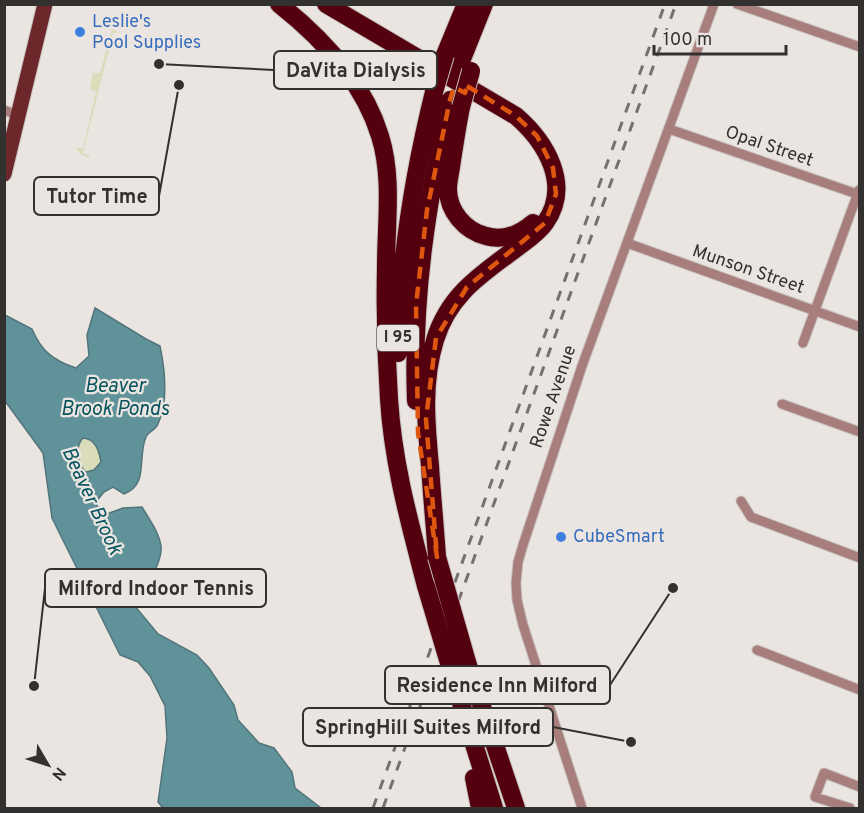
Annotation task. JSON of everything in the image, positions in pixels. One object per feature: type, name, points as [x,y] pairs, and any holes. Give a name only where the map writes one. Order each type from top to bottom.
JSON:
[{"type":"highway","points":[[279,4],[331,52],[354,81],[369,107],[384,150],[387,201],[386,332],[391,430],[402,495],[426,586]]},
{"type":"highway","points":[[314,4],[483,104],[524,134],[539,154],[546,173],[547,193],[542,212],[516,234],[495,238],[479,234],[463,223],[452,207],[448,190],[448,100]]},
{"type":"highway","points":[[326,4],[516,116],[544,146],[556,180],[554,204],[545,223],[466,287],[448,311],[436,338],[429,362],[426,419],[437,557]]},
{"type":"highway","name":"I 95","points":[[477,7],[448,100],[424,231],[415,336],[416,400],[421,465],[437,557],[467,662],[516,808]]},
{"type":"highway","name":"I 95","points":[[448,100],[416,174],[406,235],[398,333],[399,398],[404,462],[413,527],[426,586],[494,808]]},
{"type":"highway","points":[[459,694],[480,808]]},
{"type":"highway","points":[[479,697],[528,808]]},
{"type":"main road","points":[[4,174],[11,112],[45,4]]},
{"type":"street","name":"Rowe Avenue","points":[[582,808],[523,625],[517,600],[518,562],[554,447],[714,4]]},
{"type":"street","points":[[737,4],[860,47]]},
{"type":"street","name":"Opal Street","points":[[669,129],[859,193]]},
{"type":"street","points":[[803,343],[859,193]]},
{"type":"street","name":"Munson Street","points":[[627,243],[860,327]]},
{"type":"street","points":[[782,404],[860,432]]},
{"type":"street","points":[[741,501],[751,517],[860,558]]},
{"type":"street","points":[[757,650],[860,690]]},
{"type":"street","points":[[850,808],[815,796],[824,773],[860,787]]},
{"type":"highlighted area","points":[[467,86],[516,116],[537,136],[553,168],[556,194],[545,223],[467,287],[436,338],[426,419],[437,557],[418,433],[416,305],[427,210],[450,100],[454,87],[465,93]]},
{"type":"green space","points":[[112,29],[120,33],[113,33],[83,153],[90,156],[89,158],[75,148],[83,148],[96,92],[90,89],[93,73],[100,73]]},
{"type":"green space","points":[[83,438],[94,443],[101,462],[94,470],[86,472],[78,456],[80,442]]},
{"type":"water","name":"Beaver Brook Ponds","points":[[95,308],[160,346],[162,355],[164,405],[157,426],[148,434],[143,445],[140,478],[132,490],[124,494],[113,487],[104,492],[95,503],[104,515],[123,508],[142,507],[158,536],[161,546],[159,561],[152,577],[134,605],[158,634],[197,655],[209,668],[234,705],[238,720],[259,743],[274,748],[292,772],[295,788],[321,808],[163,808],[158,802],[167,738],[165,706],[150,676],[138,662],[120,655],[52,518],[43,453],[5,401],[5,315],[32,329],[49,354],[76,368],[89,356],[87,335]],"holes":[[[83,438],[96,446],[101,462],[94,470],[86,472],[79,460],[78,450],[80,441]]]},
{"type":"railway","points":[[373,808],[665,4]]},
{"type":"railway","points":[[383,808],[676,4]]},
{"type":"place","name":"Leslie's Pool Supplies","points":[[80,32]]},
{"type":"place","name":"DaVita Dialysis","points":[[159,64]]},
{"type":"place","name":"Tutor Time","points":[[179,85]]},
{"type":"place","name":"CubeSmart","points":[[561,537]]},
{"type":"place","name":"Residence Inn Milford","points":[[673,588]]},
{"type":"place","name":"Milford Indoor Tennis","points":[[34,686]]},
{"type":"place","name":"SpringHill Suites Milford","points":[[631,742]]},
{"type":"water label","name":"Beaver Brook","points":[[91,501]]}]
